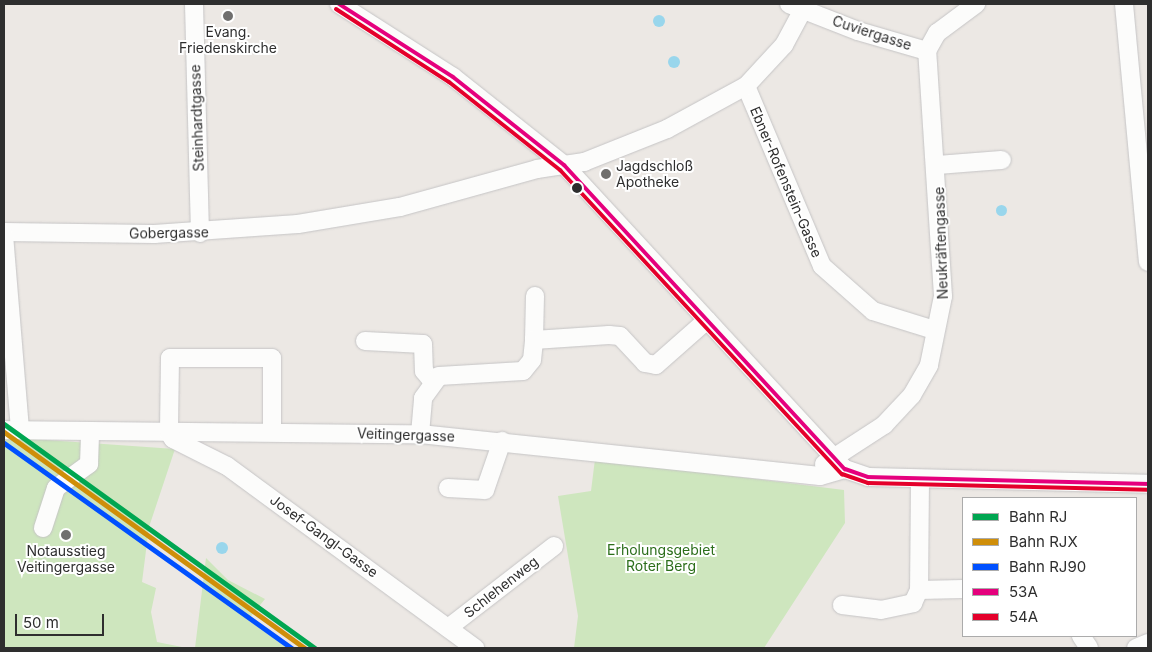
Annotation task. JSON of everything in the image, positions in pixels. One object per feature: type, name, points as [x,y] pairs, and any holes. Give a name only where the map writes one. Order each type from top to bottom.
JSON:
[{"type":"street","name":"Steinhardtgasse","points":[[194,4],[200,232]]},
{"type":"street","points":[[339,4],[453,77],[564,165],[840,464],[868,477],[1148,484]]},
{"type":"street","points":[[927,51],[937,33],[976,4]]},
{"type":"street","points":[[1124,4],[1148,262]]},
{"type":"street","name":"Gobergasse","points":[[4,233],[200,232],[298,224],[400,207],[564,165],[584,162],[635,143],[746,86],[784,45],[800,6]]},
{"type":"street","name":"Cuviergasse","points":[[800,6],[927,51]]},
{"type":"street","name":"Neukräftengasse","points":[[840,464],[871,437],[912,395],[929,365],[934,330],[943,308],[937,165],[927,51]]},
{"type":"street","name":"Ebner-Rofenstein-Gasse","points":[[746,86],[822,266],[873,311],[934,330]]},
{"type":"street","points":[[937,165],[1002,160]]},
{"type":"street","points":[[4,233],[12,430]]},
{"type":"street","points":[[420,434],[423,398],[432,381],[446,374],[523,371],[532,360],[535,296]]},
{"type":"street","points":[[534,340],[620,336],[646,363],[656,365],[707,320]]},
{"type":"street","points":[[365,341],[423,344],[424,371],[432,381]]},
{"type":"street","points":[[169,432],[170,358],[272,358],[272,432]]},
{"type":"street","name":"Veitingergasse","points":[[12,430],[420,434],[502,441],[805,474],[840,464]]},
{"type":"street","points":[[43,528],[56,488],[89,464],[90,431]]},
{"type":"street","name":"Josef-Gangl-Gasse","points":[[169,432],[173,439],[227,466],[475,648]]},
{"type":"street","points":[[448,488],[485,490],[502,441]]},
{"type":"street","points":[[842,605],[881,610],[913,603],[919,590],[920,479]]},
{"type":"street","name":"Schlehenweg","points":[[448,628],[554,546]]},
{"type":"street","points":[[919,590],[962,589]]},
{"type":"street","points":[[1082,637],[1089,648]]},
{"type":"street","points":[[1136,648],[1148,643]]},
{"type":"green space","points":[[4,437],[175,449],[149,527],[142,582],[156,588],[151,612],[157,642],[187,648],[4,648]]},
{"type":"green space","name":"Erholungsgebiet Roter Berg","points":[[595,459],[844,490],[845,523],[764,648],[574,648],[578,616],[558,496],[591,491]]},
{"type":"green space","points":[[206,558],[228,580],[265,599],[248,620],[287,648],[195,648]]},
{"type":"water","points":[[659,15],[665,21],[659,27],[653,21]]},
{"type":"water","points":[[674,56],[680,62],[674,68],[668,62]]},
{"type":"water","points":[[1001,204],[1007,210],[1001,216],[995,210]]},
{"type":"water","points":[[224,542],[227,543],[227,553],[220,554],[217,553],[216,546],[217,543]]},
{"type":"rail line","name":"RJ","points":[[4,424],[315,648]]},
{"type":"rail line","name":"RJX","points":[[4,432],[305,648]]},
{"type":"rail line","name":"RJ90","points":[[4,443],[291,648]]},
{"type":"transit line","name":"53A","points":[[339,4],[453,77],[564,165],[845,469],[868,477],[1148,484]]},
{"type":"transit line","name":"54A","points":[[336,9],[449,82],[560,170],[842,474],[868,483],[1148,490]]},
{"type":"place","name":"Evang. Friedenskirche","points":[[228,16]]},
{"type":"place","name":"Jagdschloß Apotheke","points":[[606,174]]},
{"type":"place","name":"Notausstieg Veitingergasse","points":[[66,535]]}]
